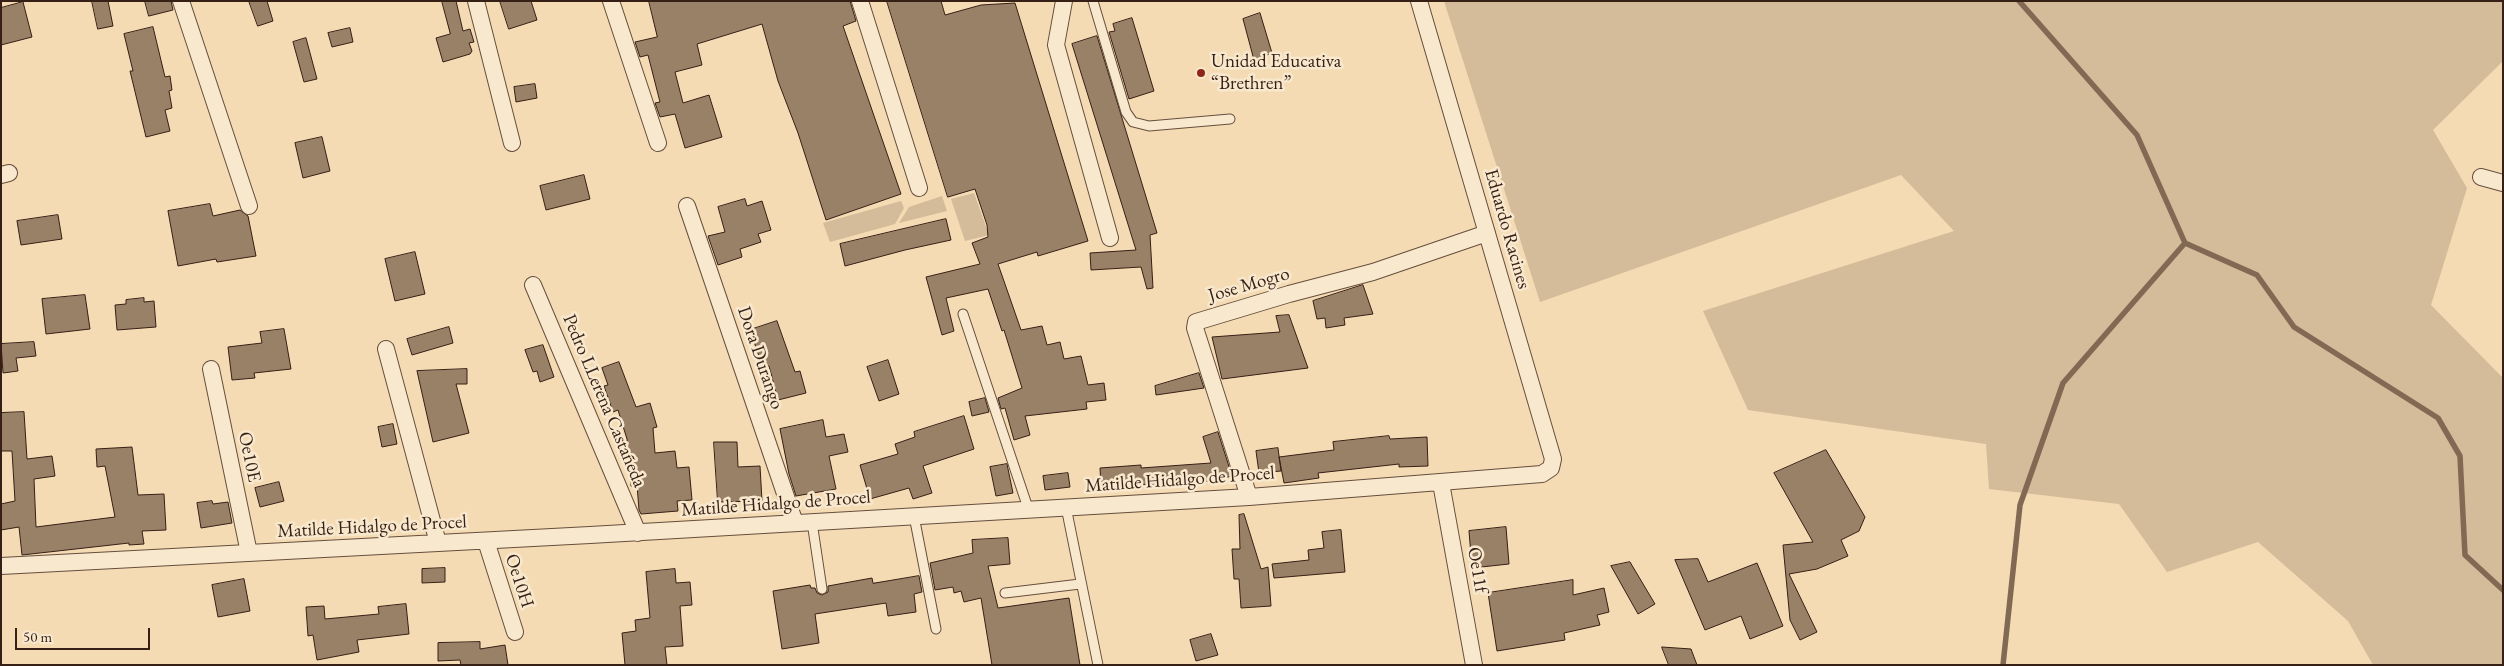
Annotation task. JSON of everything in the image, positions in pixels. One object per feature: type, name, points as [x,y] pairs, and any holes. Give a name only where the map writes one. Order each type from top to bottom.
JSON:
[{"type":"street","points":[[181,1],[249,206]]},
{"type":"street","points":[[476,1],[512,143]]},
{"type":"street","points":[[611,1],[658,143]]},
{"type":"street","points":[[860,1],[919,188]]},
{"type":"street","points":[[1064,1],[1056,46],[1110,238]]},
{"type":"street","name":"Eduardo Racines","points":[[1420,1],[1553,459],[1551,468]]},
{"type":"street","points":[[2481,177],[2503,183]]},
{"type":"street","name":"Dora Durango","points":[[687,206],[795,523]]},
{"type":"street","name":"Jose Mogro","points":[[1249,497],[1195,328],[1196,322],[1289,294],[1374,272],[1487,232]]},
{"type":"street","name":"Pedro LLerena Castañeda","points":[[534,285],[638,532]]},
{"type":"street","points":[[386,348],[438,543]]},
{"type":"street","name":"Oe10E","points":[[210,369],[249,553]]},
{"type":"street","name":"Matilde Hidalgo de Procel","points":[[1,566],[486,541],[1028,508],[1066,508],[1249,497],[1542,474],[1551,468]]},
{"type":"street","name":"Oe11f","points":[[1441,482],[1474,665]]},
{"type":"street","name":"Oe10H","points":[[486,541],[515,632]]},
{"type":"lane","points":[[1093,1],[1126,112],[1133,122],[1149,126],[1230,119]]},
{"type":"lane","points":[[963,314],[1028,508]]},
{"type":"lane","points":[[1066,508],[1098,665]]},
{"type":"lane","points":[[914,516],[936,630]]},
{"type":"lane","points":[[812,522],[822,589]]},
{"type":"lane","points":[[1005,593],[1080,584]]},
{"type":"shaded area","points":[[1444,1],[2503,1],[2503,61],[2433,130],[2467,188],[2431,305],[2503,378],[2503,665],[2373,665],[2348,621],[2258,542],[2167,572],[2119,504],[1989,489],[1986,444],[1748,410],[1703,311],[1954,231],[1901,175],[1540,302]]},
{"type":"shaded area","points":[[974,193],[989,235],[965,241],[951,199]]},
{"type":"shaded area","points":[[942,196],[947,211],[899,223],[909,207]]},
{"type":"shaded area","points":[[901,201],[904,208],[895,224],[830,242],[823,223]]},
{"type":"building","points":[[92,1],[108,1],[113,26],[98,29]]},
{"type":"building","points":[[145,1],[171,1],[173,10],[149,16]]},
{"type":"building","points":[[249,1],[267,1],[273,21],[258,26]]},
{"type":"building","points":[[442,1],[456,1],[463,31],[470,29],[474,42],[469,43],[472,51],[470,54],[443,62],[436,38],[450,34]]},
{"type":"building","points":[[500,1],[531,1],[537,20],[509,29]]},
{"type":"building","points":[[649,1],[850,1],[856,21],[843,26],[901,194],[826,220],[798,133],[778,81],[762,24],[697,44],[702,65],[675,72],[683,103],[709,95],[722,137],[685,148],[675,114],[660,117],[655,103],[660,102],[648,55],[640,57],[635,42],[657,37]]},
{"type":"building","points":[[887,1],[941,1],[945,15],[981,5],[1015,3],[1088,241],[1038,256],[1037,252],[998,264],[1021,330],[1042,326],[1047,345],[1060,342],[1064,359],[1081,356],[1088,385],[1104,383],[1106,400],[1086,402],[1087,409],[1025,416],[1030,435],[1014,440],[1005,408],[1001,409],[998,398],[1022,388],[1004,330],[1002,331],[988,289],[946,298],[954,331],[942,335],[926,277],[980,264],[972,243],[988,237],[987,225],[975,189],[948,197]]},
{"type":"building","points":[[23,2],[32,37],[1,45],[1,8]]},
{"type":"building","points":[[1260,13],[1272,53],[1254,60],[1243,19]]},
{"type":"building","points":[[1132,18],[1154,91],[1129,99],[1109,32],[1115,31],[1113,24]]},
{"type":"building","points":[[153,27],[165,77],[170,76],[172,90],[169,91],[172,108],[165,110],[170,131],[146,137],[130,71],[133,71],[124,34]]},
{"type":"building","points":[[350,28],[353,42],[332,47],[328,33]]},
{"type":"building","points":[[1097,36],[1157,233],[1150,235],[1153,288],[1147,289],[1141,267],[1091,270],[1090,253],[1136,250],[1072,44]]},
{"type":"building","points":[[306,38],[317,79],[304,82],[293,42]]},
{"type":"building","points":[[535,84],[537,98],[516,102],[514,87]]},
{"type":"building","points":[[322,137],[330,171],[303,178],[295,143]]},
{"type":"building","points":[[584,175],[590,199],[546,210],[540,186]]},
{"type":"building","points":[[745,199],[747,206],[762,201],[771,230],[758,234],[761,242],[740,249],[742,257],[718,265],[708,236],[725,232],[718,207]]},
{"type":"building","points":[[210,204],[213,216],[240,210],[248,216],[256,256],[217,262],[216,259],[178,266],[168,211]]},
{"type":"building","points":[[58,215],[62,239],[21,245],[17,221]]},
{"type":"building","points":[[946,219],[951,240],[845,266],[840,244]]},
{"type":"building","points":[[415,252],[425,294],[395,301],[385,259]]},
{"type":"building","points":[[1363,285],[1373,314],[1344,318],[1345,325],[1326,328],[1325,318],[1317,319],[1313,301]]},
{"type":"building","points":[[85,295],[90,329],[46,334],[42,299]]},
{"type":"building","points":[[144,298],[144,302],[154,301],[156,327],[117,330],[115,305],[126,304],[126,300]]},
{"type":"building","points":[[1289,315],[1308,368],[1222,379],[1212,337],[1280,332],[1276,316]]},
{"type":"building","points":[[777,321],[795,372],[800,371],[806,393],[778,400],[769,366],[763,368],[750,330]]},
{"type":"building","points":[[449,327],[453,343],[412,355],[407,339]]},
{"type":"building","points":[[284,329],[291,369],[254,373],[255,378],[232,380],[228,347],[262,343],[260,332]]},
{"type":"building","points":[[34,342],[36,356],[16,358],[18,371],[3,373],[1,344]]},
{"type":"building","points":[[543,345],[554,377],[540,382],[537,371],[533,372],[525,350]]},
{"type":"building","points":[[888,360],[899,394],[879,401],[867,367]]},
{"type":"building","points":[[619,362],[636,407],[650,403],[657,427],[653,428],[655,453],[675,451],[677,468],[689,467],[692,500],[677,501],[678,511],[641,514],[639,510],[637,485],[631,486],[627,439],[618,410],[613,412],[604,386],[608,385],[602,368]]},
{"type":"building","points":[[467,369],[467,384],[456,384],[469,433],[433,442],[417,371]]},
{"type":"building","points":[[1199,373],[1204,388],[1156,395],[1155,386]]},
{"type":"building","points":[[985,398],[989,412],[972,416],[969,402]]},
{"type":"building","points":[[24,412],[27,459],[52,456],[55,476],[34,479],[36,527],[115,517],[105,466],[97,467],[96,449],[132,447],[138,495],[164,494],[166,530],[142,531],[144,544],[129,545],[129,543],[22,555],[19,527],[1,530],[1,504],[15,501],[12,451],[1,451],[1,413]]},
{"type":"building","points":[[964,416],[974,449],[923,466],[932,493],[913,499],[909,488],[870,499],[860,465],[898,454],[895,444],[915,437],[914,432]]},
{"type":"building","points":[[823,420],[826,437],[844,434],[848,452],[829,456],[836,489],[796,496],[789,474],[780,429]]},
{"type":"building","points":[[393,424],[397,444],[382,447],[378,427]]},
{"type":"building","points":[[1218,432],[1232,476],[1211,481],[1101,487],[1100,468],[1141,465],[1141,468],[1211,463],[1203,437]]},
{"type":"building","points":[[1389,436],[1390,439],[1427,437],[1428,466],[1399,467],[1399,464],[1318,473],[1319,478],[1284,483],[1279,457],[1334,450],[1333,442]]},
{"type":"building","points":[[714,442],[737,442],[738,467],[760,466],[762,501],[718,502]]},
{"type":"building","points":[[1278,448],[1281,471],[1259,473],[1256,451]]},
{"type":"building","points":[[1826,450],[1865,517],[1859,531],[1841,540],[1848,556],[1817,569],[1789,574],[1817,632],[1800,640],[1790,620],[1783,545],[1813,542],[1774,473]]},
{"type":"building","points":[[1007,464],[1013,493],[996,496],[990,467]]},
{"type":"building","points":[[1068,473],[1070,487],[1045,490],[1043,476]]},
{"type":"building","points":[[279,482],[284,501],[260,507],[255,488]]},
{"type":"building","points":[[212,501],[213,504],[228,502],[232,523],[201,528],[197,503]]},
{"type":"building","points":[[1244,514],[1261,569],[1268,567],[1271,606],[1241,608],[1239,579],[1234,579],[1232,549],[1240,549],[1239,515]]},
{"type":"building","points":[[1506,527],[1509,564],[1472,568],[1469,531]]},
{"type":"building","points":[[1341,530],[1345,572],[1274,578],[1272,564],[1309,560],[1308,550],[1324,548],[1322,532]]},
{"type":"building","points":[[1008,538],[1010,564],[988,566],[998,608],[1069,598],[1080,665],[992,665],[981,598],[964,602],[961,591],[954,593],[953,587],[935,590],[930,563],[973,553],[972,540]]},
{"type":"building","points":[[1698,559],[1708,582],[1757,563],[1783,626],[1750,639],[1741,616],[1705,630],[1675,560]]},
{"type":"building","points":[[1630,562],[1655,604],[1638,614],[1611,566]]},
{"type":"building","points":[[445,568],[445,582],[422,583],[422,569]]},
{"type":"building","points":[[675,569],[676,583],[690,582],[692,605],[680,606],[683,646],[665,647],[667,665],[625,665],[622,633],[636,631],[635,620],[650,618],[646,572]]},
{"type":"building","points":[[919,576],[922,592],[914,594],[916,612],[888,616],[886,603],[815,614],[819,643],[782,649],[773,591],[810,585],[811,588],[815,588],[817,593],[822,595],[828,592],[828,586],[872,578],[873,583]]},
{"type":"building","points":[[244,579],[250,611],[218,617],[212,585]]},
{"type":"building","points":[[1573,580],[1573,595],[1604,588],[1609,612],[1597,615],[1600,625],[1564,633],[1565,640],[1497,651],[1488,593]]},
{"type":"building","points":[[406,604],[409,634],[357,640],[359,652],[317,660],[313,635],[308,636],[306,607],[324,606],[325,619],[379,614],[378,607]]},
{"type":"building","points":[[1211,634],[1218,655],[1196,661],[1190,640]]},
{"type":"building","points":[[480,642],[480,649],[505,645],[508,665],[461,665],[460,660],[438,661],[438,643]]},
{"type":"building","points":[[1662,647],[1691,649],[1697,665],[1669,665]]},
{"type":"waterway","points":[[2019,1],[2137,135],[2185,243],[2257,275],[2294,327],[2438,418],[2460,456],[2465,555],[2503,590]]},
{"type":"waterway","points":[[2003,665],[2020,505],[2063,383],[2185,243]]},
{"type":"place","name":"Unidad Educativa “Brethren”","points":[[1201,73]]}]
